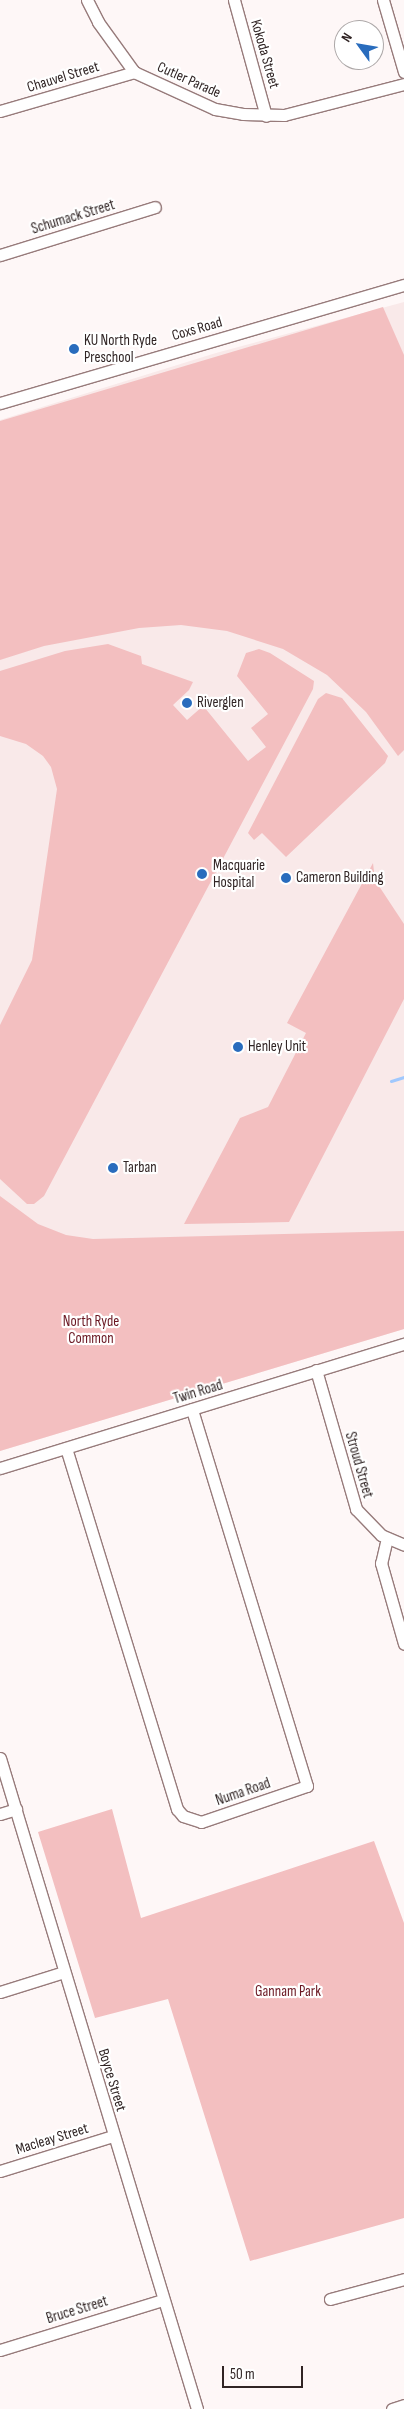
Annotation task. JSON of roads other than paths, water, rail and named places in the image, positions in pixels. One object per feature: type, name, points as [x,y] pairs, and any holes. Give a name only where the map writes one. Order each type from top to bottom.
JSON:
[{"type":"street","name":"Cutler Parade","points":[[87,0],[98,22],[134,72],[214,109],[266,116],[304,112],[404,84]]},
{"type":"street","name":"Kokoda Street","points":[[234,0],[266,116]]},
{"type":"street","points":[[383,0],[404,72]]},
{"type":"street","name":"Chauvel Street","points":[[0,111],[134,72]]},
{"type":"street","name":"Schumack Street","points":[[0,255],[155,207]]},
{"type":"street","name":"Coxs Road","points":[[0,403],[404,285]]},
{"type":"street","name":"Twin Road","points":[[0,1468],[404,1344]]},
{"type":"street","name":"Stroud Street","points":[[316,1370],[356,1509],[372,1528],[387,1538],[404,1545]]},
{"type":"street","name":"Numa Road","points":[[66,1448],[177,1810],[183,1816],[201,1822],[307,1786],[192,1409]]},
{"type":"street","points":[[387,1538],[381,1564],[404,1644]]},
{"type":"street","name":"Boyce Street","points":[[0,1758],[197,2409]]},
{"type":"street","points":[[0,1814],[16,1809]]},
{"type":"street","points":[[0,1992],[64,1972]]},
{"type":"street","name":"Macleay Street","points":[[0,2171],[113,2136]]},
{"type":"street","points":[[330,2300],[404,2278]]},
{"type":"street","name":"Bruce Street","points":[[0,2350],[163,2300]]},
{"type":"street","points":[[392,2409],[404,2405]]},
{"type":"waterway","points":[[391,1081],[404,1077]]},
{"type":"place","name":"KU North Ryde Preschool","points":[[74,349]]},
{"type":"place","name":"Riverglen","points":[[187,703]]},
{"type":"place","name":"Macquarie Hospital","points":[[202,874]]},
{"type":"place","name":"Cameron Building","points":[[286,878]]},
{"type":"place","name":"Henley Unit","points":[[238,1047]]},
{"type":"place","name":"Tarban","points":[[113,1168]]},
{"type":"park label","name":"North Ryde Common","points":[[91,1330]]},
{"type":"park label","name":"Gannam Park","points":[[288,1992]]}]
